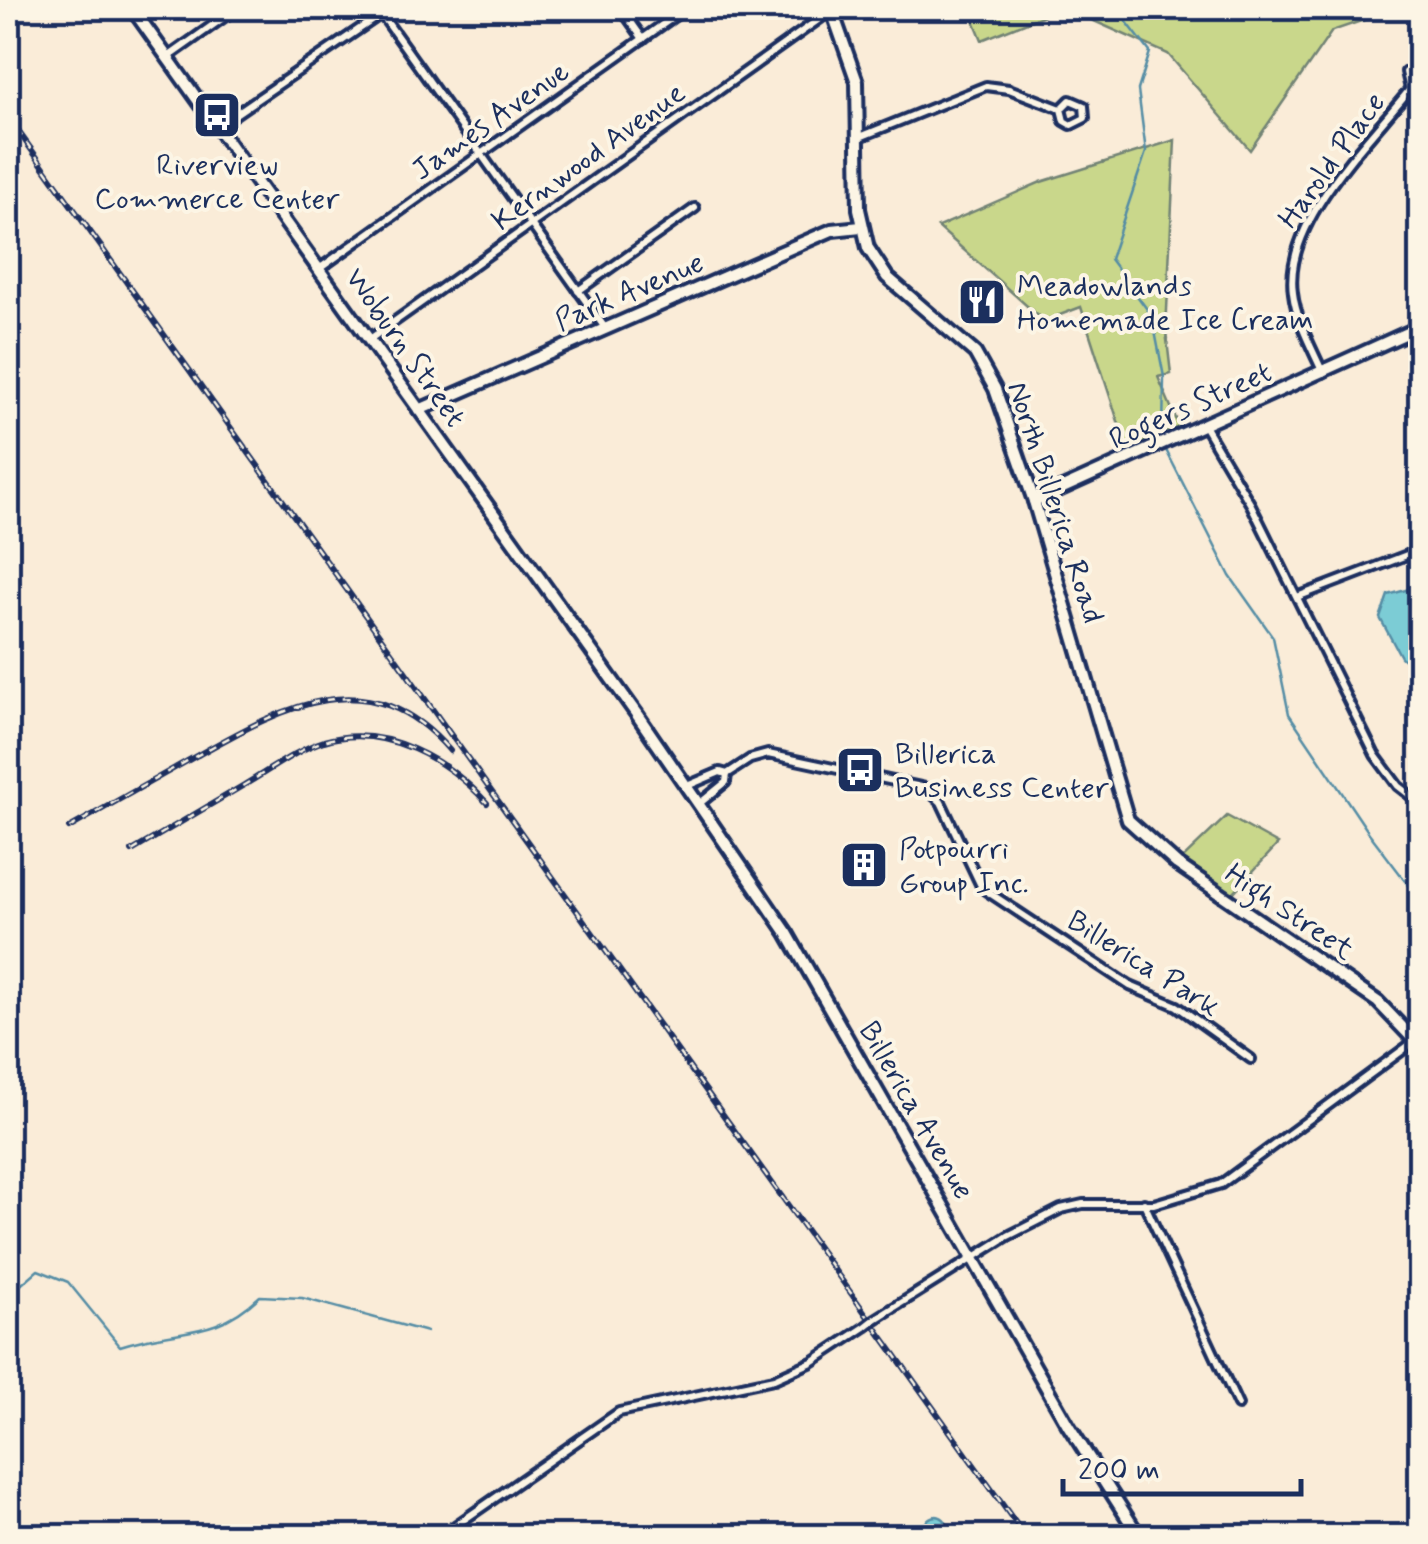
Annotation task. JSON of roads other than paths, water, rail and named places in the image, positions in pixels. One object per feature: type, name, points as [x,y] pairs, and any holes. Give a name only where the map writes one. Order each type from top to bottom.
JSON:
[{"type":"main road","name":"Woburn Street","points":[[132,8],[638,716]]},
{"type":"main road","name":"North Billerica Road","points":[[832,9],[856,82],[860,227],[868,248],[888,276],[961,338],[984,367],[1034,501],[1128,820]]},
{"type":"main road","name":"Park Avenue","points":[[419,410],[832,230],[860,227]]},
{"type":"main road","name":"Rogers Street","points":[[1034,501],[1206,427],[1420,327]]},
{"type":"main road","name":"Billerica Avenue","points":[[638,716],[787,933],[1103,1484],[1140,1536]]},
{"type":"main road","name":"High Street","points":[[1128,820],[1177,864],[1378,1002],[1418,1043]]},
{"type":"street","points":[[168,57],[237,8]]},
{"type":"street","points":[[218,126],[379,10],[390,8]]},
{"type":"street","points":[[621,8],[644,39]]},
{"type":"street","name":"James Avenue","points":[[319,269],[686,8]]},
{"type":"street","name":"Kernwood Avenue","points":[[370,340],[832,9]]},
{"type":"street","points":[[379,10],[606,329]]},
{"type":"street","name":"Harold Place","points":[[1410,89],[1406,72],[1420,64]]},
{"type":"street","points":[[860,137],[986,86],[1009,89],[1061,109],[1067,124],[1075,125],[1085,118],[1084,106],[1078,101],[1070,100],[1061,109]]},
{"type":"street","name":"Harold Place","points":[[1410,89],[1420,92]]},
{"type":"street","name":"Harold Place","points":[[1323,373],[1293,297],[1294,251],[1316,208],[1410,89]]},
{"type":"street","points":[[578,291],[696,208]]},
{"type":"street","points":[[1206,427],[1375,754],[1398,786],[1420,803]]},
{"type":"street","points":[[1297,597],[1420,550]]},
{"type":"street","name":"Billerica Park","points":[[698,804],[726,782],[728,774],[750,759],[776,755],[926,788],[937,796],[982,888],[1130,986],[1177,1006],[1251,1059]]},
{"type":"street","name":"Billerica Park","points":[[686,786],[720,772],[728,774]]},
{"type":"street","points":[[452,1528],[619,1412],[774,1379],[812,1362],[973,1258],[1061,1208],[1178,1200],[1220,1184],[1418,1043]]},
{"type":"street","points":[[1144,1204],[1238,1405]]},
{"type":"water","points":[[1420,586],[1420,674],[1401,657],[1380,618],[1388,595]]},
{"type":"water","points":[[936,1516],[944,1519],[944,1535],[936,1538],[928,1535],[925,1527],[928,1519]]},
{"type":"waterway","points":[[1116,8],[1150,52],[1138,90],[1146,152],[1110,259],[1152,316],[1164,377],[1163,433]]},
{"type":"waterway","points":[[1166,450],[1230,576],[1273,637],[1289,714],[1369,833],[1420,900]]},
{"type":"waterway","points":[[8,1296],[38,1270],[68,1282],[120,1346],[210,1327],[260,1296],[302,1298],[427,1332]]},
{"type":"railway","points":[[8,117],[1025,1536]]},
{"type":"railway","points":[[69,828],[261,722],[325,700],[357,699],[388,705],[419,722],[450,751]]},
{"type":"railway","points":[[132,851],[293,755],[324,741],[347,737],[370,737],[414,749],[454,773],[487,803]]},
{"type":"place","name":"Riverview Commerce Center","points":[[217,115]]},
{"type":"place","name":"Meadowlands Homemade Ice Cream","points":[[982,302]]},
{"type":"place","name":"Billerica Business Center","points":[[860,770]]},
{"type":"place","name":"Potpourri Group Inc.","points":[[864,865]]}]
